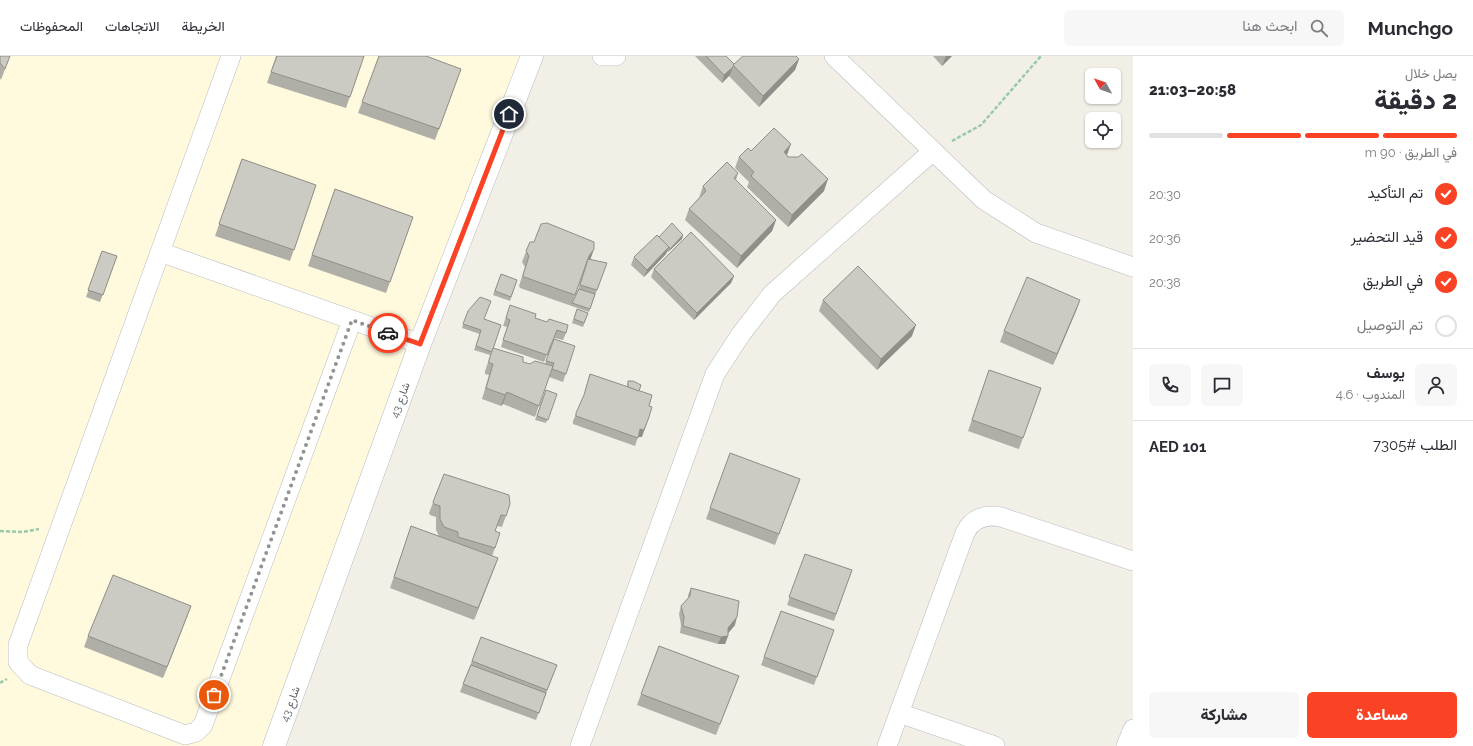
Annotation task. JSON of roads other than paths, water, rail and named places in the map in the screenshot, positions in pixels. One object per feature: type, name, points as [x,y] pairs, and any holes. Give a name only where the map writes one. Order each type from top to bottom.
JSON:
[{"type":"street","points":[[231,56],[18,645],[17,657],[20,666],[34,678],[178,733],[185,735],[196,732],[203,725],[352,320]]},
{"type":"street","name":"شارع 43","points":[[274,746],[420,344],[532,56]]},
{"type":"street","points":[[602,56],[616,56]]},
{"type":"street","points":[[834,56],[984,200],[1036,232],[1133,267]]},
{"type":"street","points":[[580,746],[714,374],[741,334],[772,294],[933,151]]},
{"type":"street","points":[[160,252],[420,344]]},
{"type":"street","points":[[887,746],[965,533],[968,526],[974,520],[983,516],[1001,517],[1133,561]]},
{"type":"street","points":[[899,713],[995,746]]},
{"type":"street","points":[[1126,746],[1133,729]]}]
